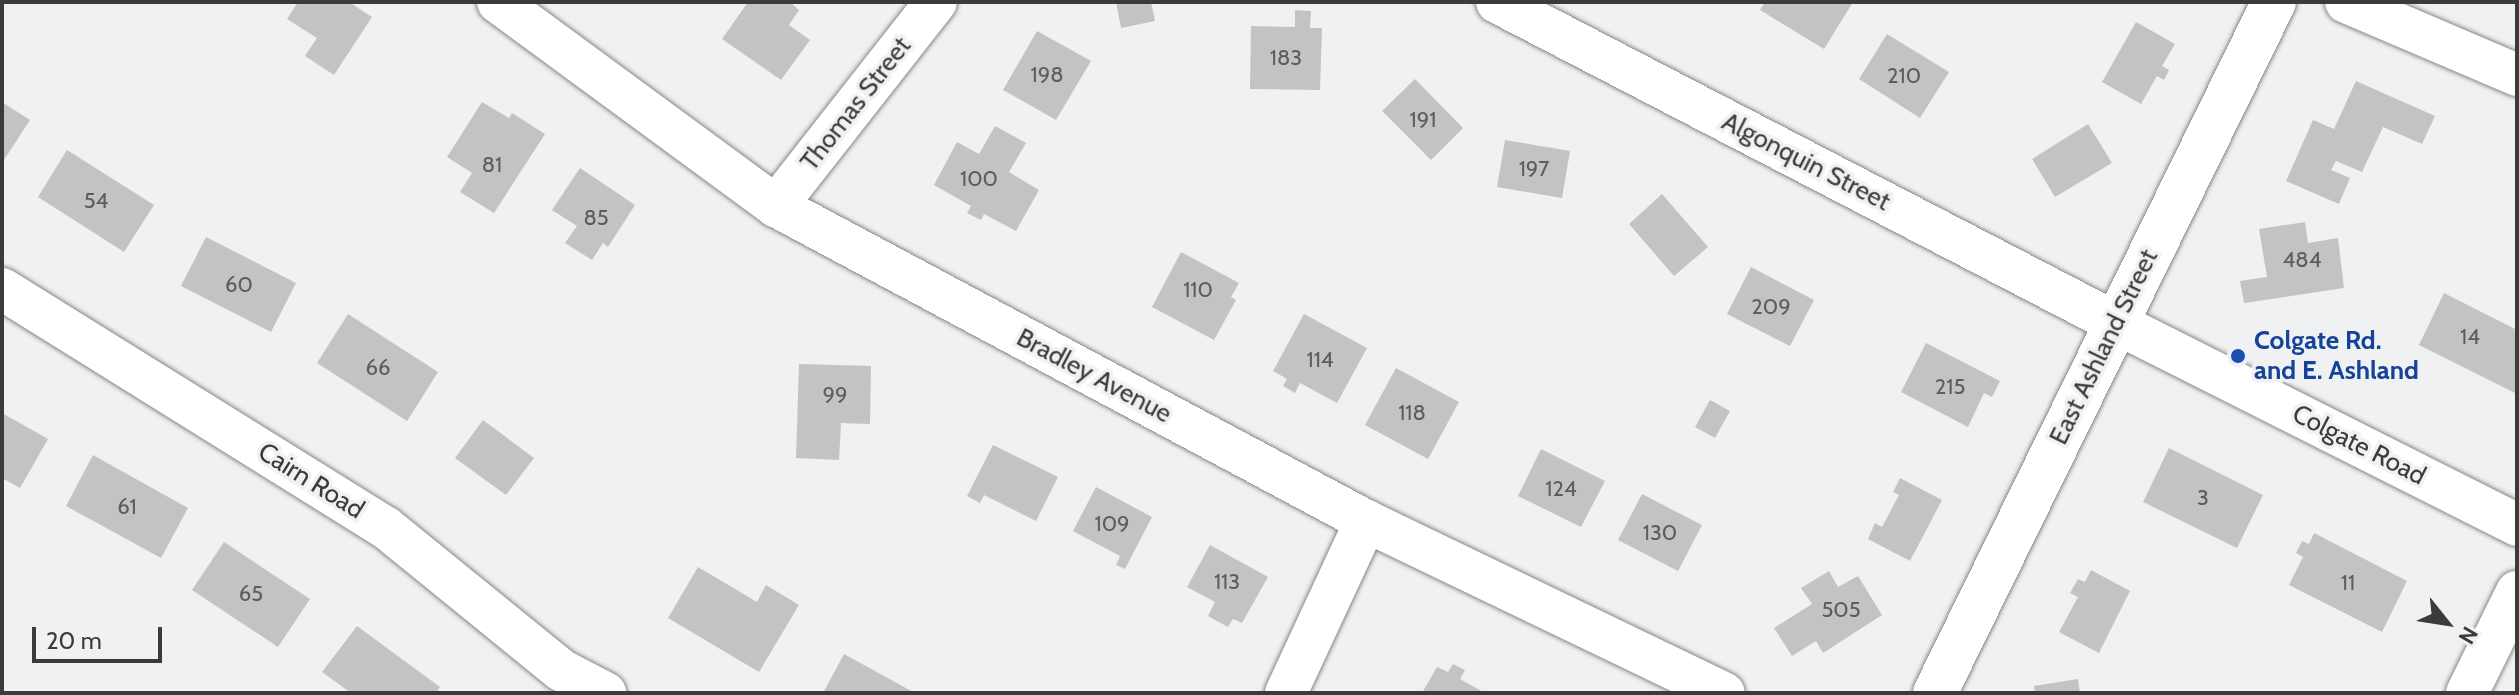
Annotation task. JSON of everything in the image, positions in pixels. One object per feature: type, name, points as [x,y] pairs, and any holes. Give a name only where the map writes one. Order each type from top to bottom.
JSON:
[{"type":"main road","name":"East Ashland Street","points":[[1935,693],[2274,2]]},
{"type":"street","name":"Bradley Avenue","points":[[498,2],[776,206],[1366,521],[1724,693]]},
{"type":"street","name":"Thomas Street","points":[[776,206],[936,2]]},
{"type":"street","name":"Algonquin Street","points":[[1497,2],[2116,323]]},
{"type":"street","points":[[2346,2],[2517,75]]},
{"type":"street","name":"Cairn Road","points":[[2,289],[385,527],[561,670],[605,693]]},
{"type":"street","name":"Colgate Road","points":[[2116,323],[2517,525]]},
{"type":"street","points":[[1286,693],[1366,521]]},
{"type":"street","points":[[2467,693],[2517,592]]},
{"type":"building","points":[[298,2],[349,2],[372,17],[334,75],[305,56],[317,38],[287,19]]},
{"type":"building","points":[[748,2],[790,2],[799,10],[789,25],[810,40],[781,80],[722,39]]},
{"type":"building","points":[[1116,2],[1151,2],[1155,21],[1121,28]]},
{"type":"building","points":[[1765,2],[1853,2],[1824,49],[1760,10]]},
{"type":"building","points":[[1295,10],[1311,11],[1310,28],[1322,28],[1320,90],[1250,89],[1251,26],[1295,27]]},
{"type":"building","points":[[2136,22],[2175,44],[2162,66],[2169,70],[2164,80],[2157,76],[2141,104],[2102,82]]},
{"type":"building","points":[[1037,31],[1091,61],[1056,120],[1003,90]]},
{"type":"building","points":[[1887,34],[1949,72],[1920,118],[1859,79]]},
{"type":"building","points":[[1415,79],[1463,128],[1431,160],[1382,111]]},
{"type":"building","points":[[2356,81],[2435,116],[2422,144],[2383,127],[2362,172],[2336,161],[2331,170],[2350,178],[2339,204],[2286,181],[2313,120],[2334,129]]},
{"type":"building","points":[[2,102],[30,120],[2,163]]},
{"type":"building","points":[[482,102],[509,118],[512,113],[545,134],[494,213],[460,192],[472,173],[447,157]]},
{"type":"building","points":[[2088,124],[2112,163],[2055,197],[2032,159]]},
{"type":"building","points":[[995,126],[1026,143],[1009,172],[1039,190],[1016,231],[984,214],[981,220],[967,213],[971,206],[934,185],[957,142],[979,154]]},
{"type":"building","points":[[1505,140],[1570,151],[1562,198],[1497,187]]},
{"type":"building","points":[[67,150],[154,205],[124,252],[38,197]]},
{"type":"building","points":[[580,168],[635,205],[608,247],[603,243],[592,260],[565,243],[577,226],[552,210]]},
{"type":"building","points":[[1662,194],[1708,247],[1674,276],[1629,224]]},
{"type":"building","points":[[2305,222],[2308,243],[2338,238],[2344,288],[2244,303],[2240,281],[2267,277],[2259,229]]},
{"type":"building","points":[[206,237],[296,283],[271,332],[181,286]]},
{"type":"building","points":[[1181,252],[1239,283],[1231,297],[1236,300],[1214,340],[1152,307]]},
{"type":"building","points":[[1751,267],[1814,300],[1790,346],[1727,314]]},
{"type":"building","points":[[2444,293],[2517,330],[2517,394],[2419,345]]},
{"type":"building","points":[[348,314],[438,372],[407,421],[317,363]]},
{"type":"building","points":[[1304,314],[1367,348],[1337,403],[1300,383],[1295,393],[1283,386],[1287,379],[1273,371]]},
{"type":"building","points":[[1926,343],[2000,381],[1992,397],[1984,393],[1968,427],[1901,392]]},
{"type":"building","points":[[799,364],[871,366],[870,424],[841,423],[839,460],[796,458]]},
{"type":"building","points":[[1396,368],[1459,402],[1428,459],[1365,425]]},
{"type":"building","points":[[1710,400],[1730,411],[1715,438],[1695,427]]},
{"type":"building","points":[[2,413],[48,439],[20,488],[2,478]]},
{"type":"building","points":[[483,420],[534,458],[506,495],[455,458]]},
{"type":"building","points":[[993,445],[1058,477],[1036,521],[984,495],[980,503],[967,496]]},
{"type":"building","points":[[2169,448],[2263,495],[2237,548],[2143,502]]},
{"type":"building","points":[[1541,449],[1605,481],[1581,527],[1518,496]]},
{"type":"building","points":[[93,455],[188,508],[161,558],[66,506]]},
{"type":"building","points":[[1900,478],[1942,500],[1910,561],[1868,539],[1875,523],[1882,527],[1899,495],[1893,492]]},
{"type":"building","points":[[1096,487],[1152,517],[1125,569],[1116,565],[1120,556],[1073,531]]},
{"type":"building","points":[[1642,494],[1702,525],[1678,571],[1618,540]]},
{"type":"building","points":[[2314,533],[2407,581],[2382,632],[2289,585],[2303,557],[2296,553],[2302,541],[2309,544]]},
{"type":"building","points":[[224,542],[310,599],[278,647],[192,590]]},
{"type":"building","points":[[1210,545],[1268,577],[1242,623],[1233,619],[1228,627],[1208,616],[1215,602],[1187,587]]},
{"type":"building","points":[[698,567],[757,602],[766,585],[799,605],[759,672],[668,618]]},
{"type":"building","points":[[2091,570],[2130,591],[2099,653],[2059,632],[2078,597],[2070,593],[2078,579],[2085,582]]},
{"type":"building","points":[[1829,571],[1838,587],[1858,576],[1882,615],[1823,653],[1816,641],[1792,656],[1774,628],[1812,604],[1801,588]]},
{"type":"building","points":[[357,626],[440,687],[436,693],[351,693],[322,672]]},
{"type":"building","points":[[844,654],[915,693],[823,693]]},
{"type":"building","points":[[1453,664],[1465,670],[1460,679],[1485,693],[1422,693],[1437,667],[1448,672]]},
{"type":"building","points":[[2078,679],[2080,693],[2035,693],[2034,686]]},
{"type":"place","name":"Colgate Rd. and E. Ashland","points":[[2238,356]]}]
